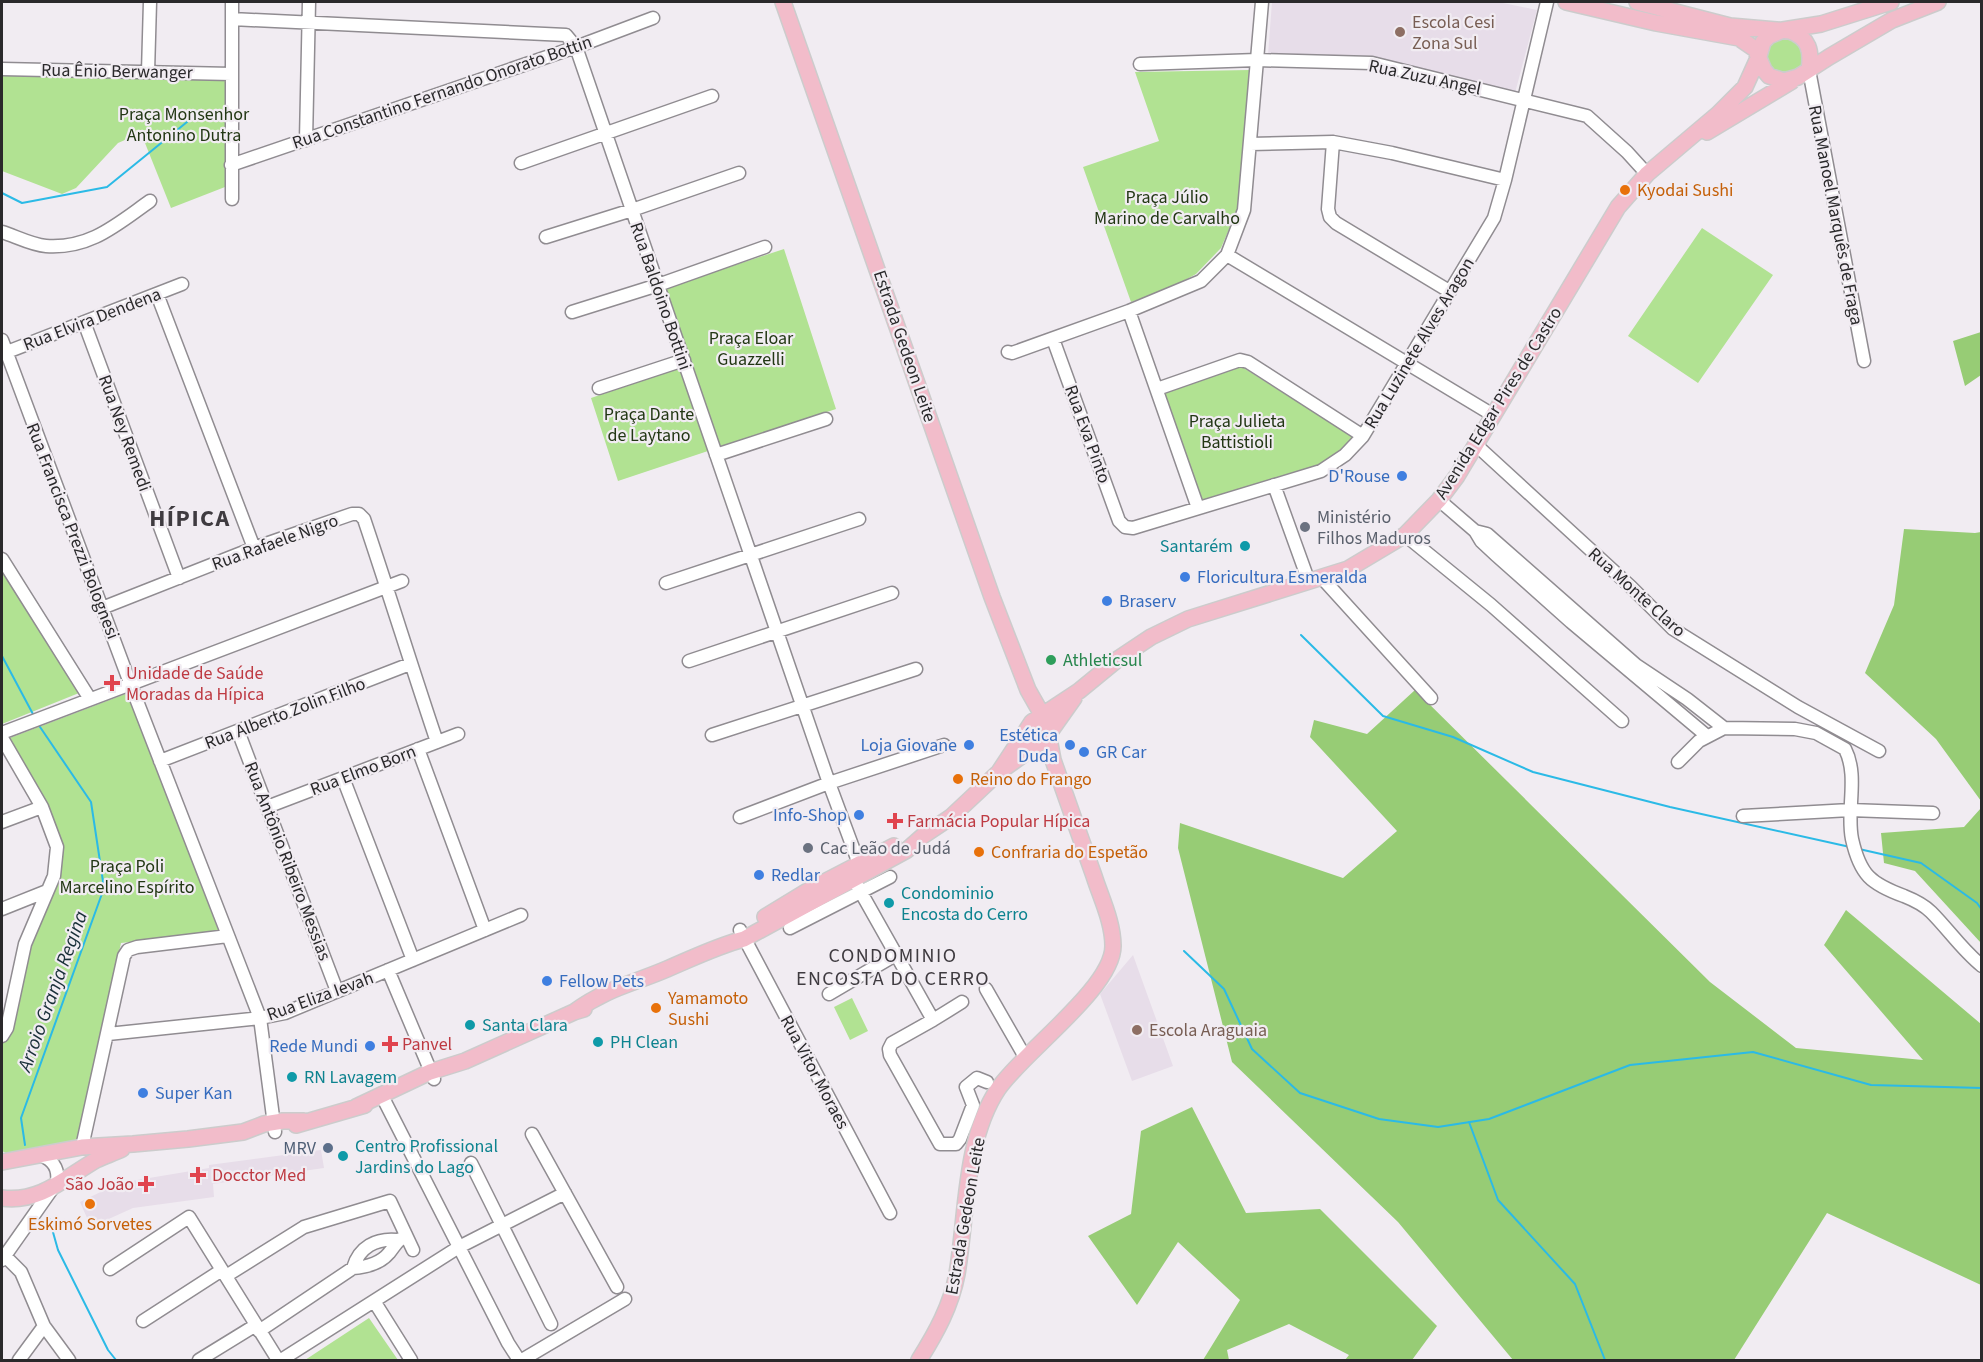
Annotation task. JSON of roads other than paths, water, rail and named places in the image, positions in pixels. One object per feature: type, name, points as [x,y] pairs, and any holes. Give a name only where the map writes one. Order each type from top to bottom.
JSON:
[{"type":"main road","name":"Estrada Gedeon Leite","points":[[783,2],[992,597],[1028,690],[1050,727],[1053,760],[1107,915],[1113,947],[1107,968],[1095,986],[1081,1003],[1025,1057],[998,1089],[982,1123],[971,1167],[956,1275],[946,1312],[919,1360]]},
{"type":"main road","points":[[1566,2],[1656,23],[1739,38],[1755,49],[1769,76],[1784,81],[1803,74],[1810,59],[1808,44],[1797,33],[1730,26],[1659,4],[1637,2]]},
{"type":"main road","points":[[1783,30],[1821,24],[1856,8],[1891,2]]},
{"type":"main road","name":"Avenida Edgar Pires de Castro","points":[[1676,150],[1892,20],[1938,2]]},
{"type":"main road","name":"Avenida Edgar Pires de Castro","points":[[999,772],[1026,728],[1151,637],[1188,618],[1348,569],[1405,535],[1439,500],[1457,476],[1618,207],[1647,174],[1718,114],[1745,87],[1759,57],[1763,42],[1775,32],[1783,30]]},
{"type":"main road","name":"Estrada Gedeon Leite","points":[[1026,728],[1029,710],[1028,690]]},
{"type":"main road","name":"Avenida Edgar Pires de Castro","points":[[2,1161],[82,1147],[134,1144],[274,1127],[356,1107],[383,1097],[574,1012],[594,997],[632,985],[742,934],[811,889],[859,878],[902,842],[924,835],[951,817],[999,772],[1036,746],[1050,733],[1079,691]]},
{"type":"main road","points":[[1026,728],[1030,741],[1053,760]]},
{"type":"main road","name":"Avenida Edgar Pires de Castro","points":[[2,1198],[37,1196],[98,1159],[134,1144]]},
{"type":"street","points":[[148,72],[150,2]]},
{"type":"street","points":[[231,199],[232,2]]},
{"type":"street","points":[[306,140],[309,2]]},
{"type":"street","points":[[1008,352],[1012,353],[1053,339],[1201,281],[1227,255],[1244,210],[1262,2]]},
{"type":"street","name":"Rua Luzinete Alves Aragon","points":[[1125,527],[1133,528],[1321,471],[1345,455],[1363,436],[1494,218],[1547,2]]},
{"type":"street","points":[[1656,23],[1659,4]]},
{"type":"street","name":"Rua Constantino Fernando Onorato Bottin","points":[[231,165],[576,47],[652,18]]},
{"type":"street","points":[[232,19],[566,35],[576,47]]},
{"type":"street","name":"Rua Baldoino Bottini","points":[[576,47],[777,630],[859,878],[933,1020]]},
{"type":"street","name":"Rua Zuzu Angel","points":[[1140,64],[1257,60],[1372,63],[1587,116],[1627,152],[1647,174]]},
{"type":"street","name":"Rua Ênio Berwanger","points":[[2,69],[232,74]]},
{"type":"street","name":"Rua Manoel Marquês de Fraga","points":[[1803,74],[1864,361]]},
{"type":"street","points":[[521,163],[712,96]]},
{"type":"street","points":[[1250,144],[1333,142],[1392,153],[1505,180]]},
{"type":"street","points":[[1333,142],[1328,209],[1330,217],[1336,223],[1449,291]]},
{"type":"street","points":[[546,237],[739,173]]},
{"type":"street","points":[[2,232],[44,246],[77,244],[100,236],[150,201]]},
{"type":"street","points":[[572,312],[658,285],[765,247]]},
{"type":"street","points":[[1227,255],[1493,415]]},
{"type":"street","name":"Rua Elvira Dendena","points":[[3,349],[84,322],[182,284]]},
{"type":"street","points":[[157,294],[254,549]]},
{"type":"street","points":[[1129,311],[1198,508]]},
{"type":"street","name":"Rua Ney Remedi","points":[[84,322],[179,578]]},
{"type":"street","name":"Rua Eva Pinto","points":[[1053,339],[1119,521],[1125,527]]},
{"type":"street","name":"Rua Francisca Prezzi Bolognesi","points":[[3,349],[260,1018],[274,1127]]},
{"type":"street","points":[[599,388],[684,360]]},
{"type":"street","points":[[1157,389],[1240,360],[1248,362],[1363,436]]},
{"type":"street","points":[[716,455],[826,419]]},
{"type":"street","name":"Rua Monte Claro","points":[[1475,444],[1631,587],[1673,629],[1798,707],[1879,751]]},
{"type":"street","points":[[1274,485],[1315,580],[1431,698]]},
{"type":"street","points":[[1439,500],[1475,531],[1496,555],[1636,665],[1687,699],[1724,728]]},
{"type":"street","name":"Rua Rafaele Nigro","points":[[102,608],[254,549],[352,514],[359,514],[364,519],[437,742]]},
{"type":"street","points":[[666,583],[859,519]]},
{"type":"street","points":[[1405,535],[1491,605],[1622,721]]},
{"type":"street","points":[[2,559],[90,699]]},
{"type":"street","points":[[2,733],[402,581]]},
{"type":"street","points":[[689,661],[892,593]]},
{"type":"street","points":[[1575,618],[1707,736]]},
{"type":"street","name":"Rua Alberto Zolin Filho","points":[[160,761],[410,664]]},
{"type":"street","points":[[712,735],[916,669]]},
{"type":"street","points":[[1678,762],[1707,736],[1724,728],[1795,729],[1816,733],[1845,749],[1852,767],[1851,837],[1866,876],[1886,890],[1919,902],[1931,912],[1964,951],[1982,966]]},
{"type":"street","name":"Rua Antônio Ribeiro Messias","points":[[238,731],[337,991]]},
{"type":"street","name":"Rua Elmo Born","points":[[267,807],[458,734]]},
{"type":"street","points":[[2,738],[42,807],[57,847],[54,876],[25,944],[7,1028],[2,1036]]},
{"type":"street","points":[[740,817],[829,783],[944,745]]},
{"type":"street","points":[[418,749],[485,930]]},
{"type":"street","points":[[343,778],[413,960]]},
{"type":"street","points":[[2,822],[42,807]]},
{"type":"street","points":[[1743,816],[1850,810],[1933,813]]},
{"type":"street","points":[[790,928],[859,878],[890,877]]},
{"type":"street","points":[[2,909],[47,891]]},
{"type":"street","name":"Rua Eliza Ievah","points":[[108,1034],[260,1018],[285,1013],[521,915]]},
{"type":"street","name":"Rua Vitor Moraes","points":[[742,934],[890,1213]]},
{"type":"street","points":[[82,1147],[124,956],[128,950],[137,946],[228,936]]},
{"type":"street","points":[[829,994],[897,954]]},
{"type":"street","points":[[388,970],[432,1075]]},
{"type":"street","points":[[986,989],[1025,1057]]},
{"type":"street","points":[[962,1002],[892,1043],[889,1049],[890,1055],[940,1144],[956,1144],[960,1139],[974,1105],[966,1087],[968,1084],[977,1078],[987,1082]]},
{"type":"street","points":[[383,1097],[459,1247],[520,1360],[625,1299]]},
{"type":"street","points":[[532,1134],[617,1287]]},
{"type":"street","points":[[36,1155],[53,1162],[58,1175],[55,1187],[3,1258],[21,1272],[44,1326],[69,1360]]},
{"type":"street","points":[[471,1163],[550,1324]]},
{"type":"street","points":[[110,1269],[189,1217],[280,1360],[459,1247],[565,1193]]},
{"type":"street","points":[[143,1321],[304,1227],[390,1201],[401,1237],[413,1250]]},
{"type":"street","points":[[199,1360],[258,1328],[353,1268],[367,1267],[380,1261],[401,1237]]},
{"type":"street","points":[[353,1268],[362,1251],[372,1243],[401,1237]]},
{"type":"street","points":[[374,1301],[411,1360]]},
{"type":"street","points":[[19,1360],[44,1326]]},
{"type":"waterway","points":[[2,193],[22,203],[107,187],[187,122]]},
{"type":"waterway","points":[[1301,635],[1383,716],[1453,737],[1533,772],[1670,807],[1850,847]]},
{"type":"waterway","name":"Arroio Granja Regina","points":[[2,656],[34,716]]},
{"type":"waterway","name":"Arroio Granja Regina","points":[[25,1145],[21,1118],[104,888],[91,802],[38,724]]},
{"type":"waterway","points":[[1859,849],[1921,863],[1977,903],[1982,910]]},
{"type":"waterway","points":[[1184,951],[1224,989],[1252,1049],[1300,1093],[1379,1119],[1438,1127],[1489,1119],[1630,1065],[1753,1052],[1871,1085],[1982,1088]]},
{"type":"waterway","points":[[1469,1122],[1498,1200],[1575,1284],[1605,1360]]},
{"type":"waterway","name":"Arroio Granja Regina","points":[[49,1218],[58,1250],[108,1350],[116,1360]]},
{"type":"place","name":"Escola Cesi Zona Sul","points":[[1400,32]]},
{"type":"place","name":"Kyodai Sushi","points":[[1625,190]]},
{"type":"place","name":"D'Rouse","points":[[1402,476]]},
{"type":"place","name":"Ministério Filhos Maduros","points":[[1305,527]]},
{"type":"place","name":"Santarém","points":[[1245,546]]},
{"type":"place","name":"Floricultura Esmeralda","points":[[1185,577]]},
{"type":"place","name":"Braserv","points":[[1107,601]]},
{"type":"place","name":"Athleticsul","points":[[1051,660]]},
{"type":"place","name":"Unidade de Saúde Moradas da Hípica","points":[[112,683]]},
{"type":"place","name":"Loja Giovane","points":[[969,745]]},
{"type":"place","name":"Estética Duda","points":[[1070,745]]},
{"type":"place","name":"GR Car","points":[[1084,752]]},
{"type":"place","name":"Reino do Frango","points":[[958,779]]},
{"type":"place","name":"Info-Shop","points":[[859,815]]},
{"type":"place","name":"Farmácia Popular Hípica","points":[[895,821]]},
{"type":"place","name":"Cac Leão de Judá","points":[[808,848]]},
{"type":"place","name":"Confraria do Espetão","points":[[979,852]]},
{"type":"place","name":"Redlar","points":[[759,875]]},
{"type":"place","name":"Condominio Encosta do Cerro","points":[[889,903]]},
{"type":"place","name":"Fellow Pets","points":[[547,981]]},
{"type":"place","name":"Yamamoto Sushi","points":[[656,1008]]},
{"type":"place","name":"Santa Clara","points":[[470,1025]]},
{"type":"place","name":"Escola Araguaia","points":[[1137,1030]]},
{"type":"place","name":"PH Clean","points":[[598,1042]]},
{"type":"place","name":"Panvel","points":[[390,1044]]},
{"type":"place","name":"Rede Mundi","points":[[370,1046]]},
{"type":"place","name":"RN Lavagem","points":[[292,1077]]},
{"type":"place","name":"Super Kan","points":[[143,1093]]},
{"type":"place","name":"MRV","points":[[328,1148]]},
{"type":"place","name":"Centro Profissional Jardins do Lago","points":[[343,1156]]},
{"type":"place","name":"Docctor Med","points":[[198,1175]]},
{"type":"place","name":"São João","points":[[146,1184]]},
{"type":"place","name":"Eskimó Sorvetes","points":[[90,1204]]},
{"type":"district","name":"HÍPICA","points":[[190,518]]},
{"type":"district","name":"CONDOMINIO ENCOSTA DO CERRO","points":[[893,966]]},
{"type":"park label","name":"Praça Monsenhor Antonino Dutra","points":[[184,124]]},
{"type":"park label","name":"Praça Júlio Marino de Carvalho","points":[[1167,207]]},
{"type":"park label","name":"Praça Eloar Guazzelli","points":[[751,348]]},
{"type":"park label","name":"Praça Dante de Laytano","points":[[649,424]]},
{"type":"park label","name":"Praça Julieta Battistioli","points":[[1237,431]]},
{"type":"park label","name":"Praça Poli Marcelino Espírito","points":[[127,876]]}]
